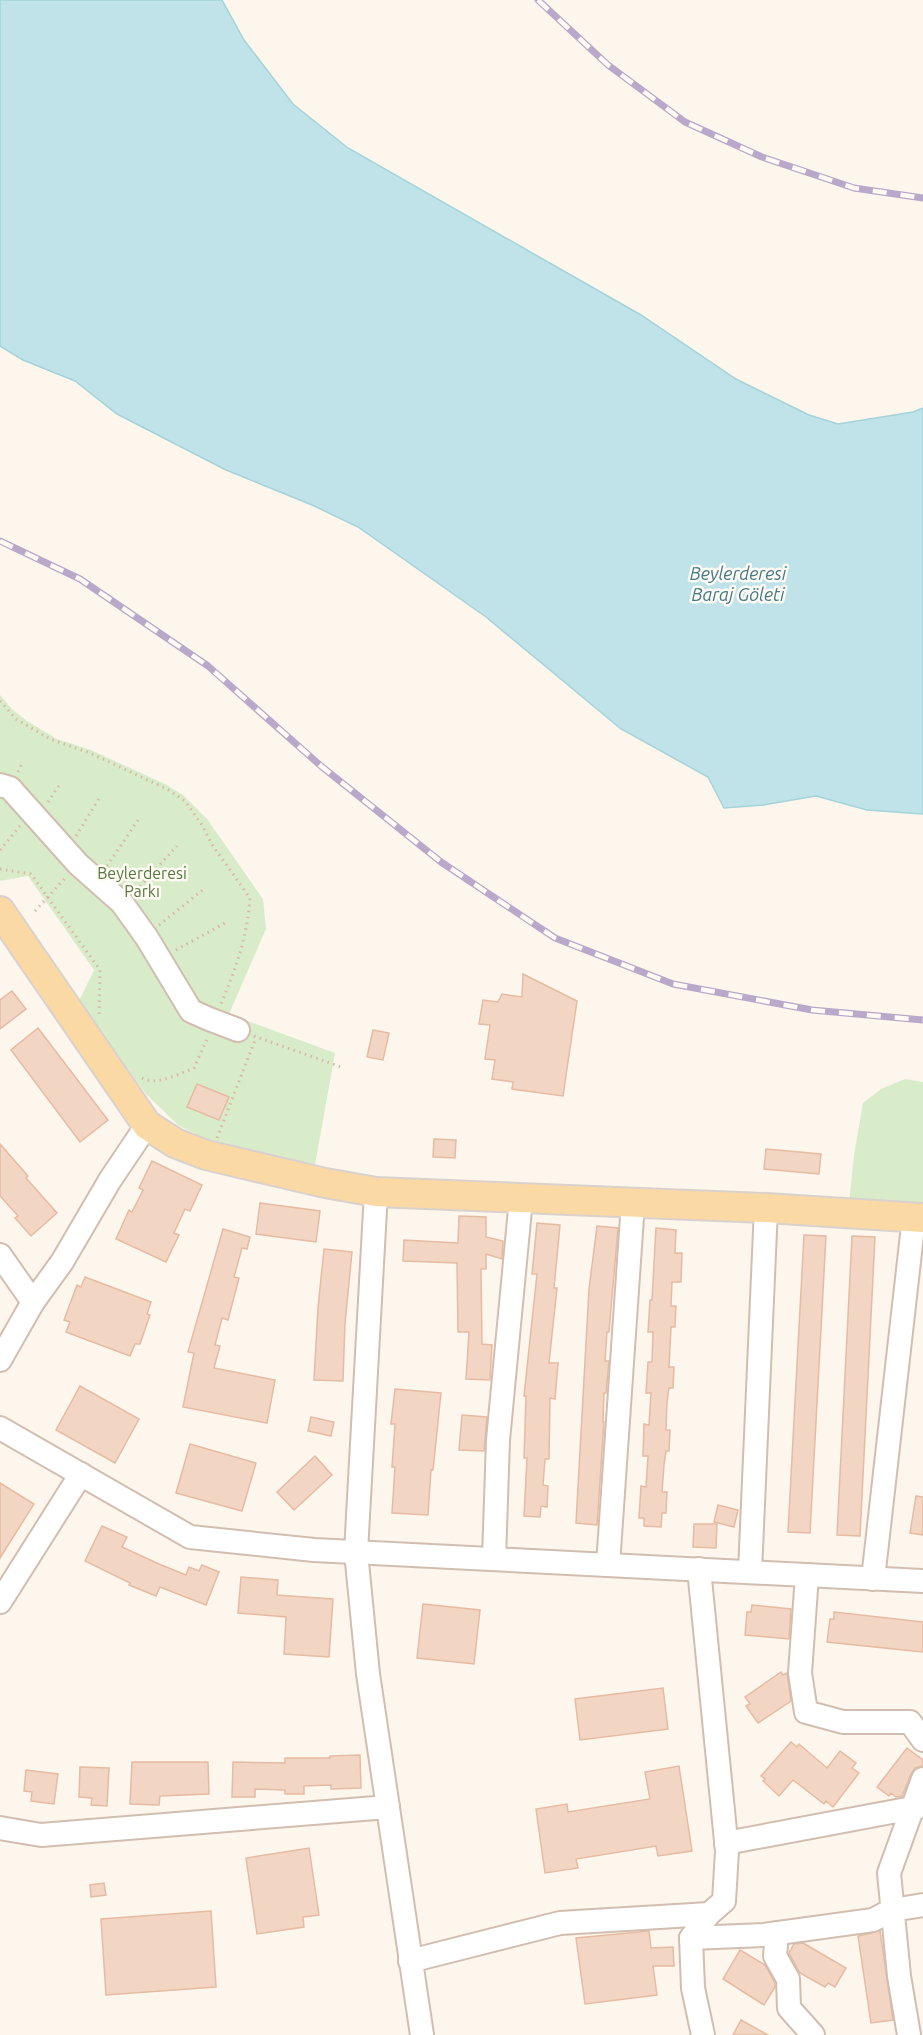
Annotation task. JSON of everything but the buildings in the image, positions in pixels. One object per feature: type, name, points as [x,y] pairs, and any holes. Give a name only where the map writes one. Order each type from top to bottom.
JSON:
[{"type":"main road","points":[[0,911],[147,1125],[175,1143],[210,1156],[325,1183],[376,1192],[766,1208],[919,1217]]},
{"type":"street","points":[[0,785],[10,788],[72,857],[123,905],[146,937],[191,1011],[247,1033]]},
{"type":"street","points":[[0,1360],[33,1302],[62,1262],[110,1180],[147,1125]]},
{"type":"street","points":[[376,1192],[356,1552],[368,1674],[422,2035]]},
{"type":"street","points":[[494,1559],[498,1440],[521,1199]]},
{"type":"street","points":[[608,1564],[633,1203]]},
{"type":"street","points":[[750,1572],[766,1208]]},
{"type":"street","points":[[873,1579],[919,1217]]},
{"type":"street","points":[[0,1255],[33,1302]]},
{"type":"street","points":[[0,1428],[190,1537],[314,1550],[923,1581]]},
{"type":"street","points":[[2,1595],[81,1474]]},
{"type":"street","points":[[699,1569],[726,1843],[724,1901],[691,1938],[693,1988],[703,2035]]},
{"type":"street","points":[[807,1575],[800,1672],[806,1712],[843,1722],[910,1722],[923,1740]]},
{"type":"street","points":[[909,2035],[889,1873],[918,1806],[923,1779]]},
{"type":"street","points":[[726,1843],[918,1806]]},
{"type":"street","points":[[0,1828],[40,1835],[388,1807]]},
{"type":"street","points":[[691,1938],[777,1933],[873,1920],[892,1910],[923,1905]]},
{"type":"street","points":[[410,1960],[560,1923],[710,1914]]},
{"type":"street","points":[[777,1933],[775,1956],[788,1979],[789,2008],[813,2035]]},
{"type":"path","points":[[34,911],[72,857],[100,797]]},
{"type":"path","points":[[0,850],[32,813]]},
{"type":"path","points":[[97,881],[138,819]]},
{"type":"path","points":[[123,905],[177,846]]},
{"type":"path","points":[[146,937],[171,913],[204,888]]},
{"type":"path","points":[[159,959],[225,923]]},
{"type":"path","points":[[210,1156],[247,1033],[344,1068]]},
{"type":"green space","name":"Beylerderesi Parkı","points":[[0,695],[27,721],[57,739],[91,750],[165,784],[183,795],[207,819],[263,899],[266,929],[229,1014],[335,1053],[315,1165],[264,1159],[225,1147],[179,1126],[146,1094],[78,1003],[94,970],[28,876],[0,881]]},
{"type":"green space","points":[[905,1079],[923,1082],[923,1218],[848,1213],[854,1155],[863,1103],[881,1089]]},
{"type":"water","name":"Beylerderesi Baraj Göleti","points":[[0,0],[222,0],[244,40],[293,104],[348,148],[641,315],[736,379],[809,415],[838,424],[913,412],[923,408],[923,814],[867,810],[816,796],[763,805],[724,808],[708,777],[621,729],[486,617],[358,527],[312,505],[226,470],[117,414],[75,381],[23,360],[0,346]]},
{"type":"railway","points":[[538,0],[608,65],[685,122],[762,157],[854,188],[923,198]]},
{"type":"railway","points":[[0,541],[80,579],[208,666],[321,766],[441,862],[555,938],[673,984],[812,1010],[923,1020]]}]
